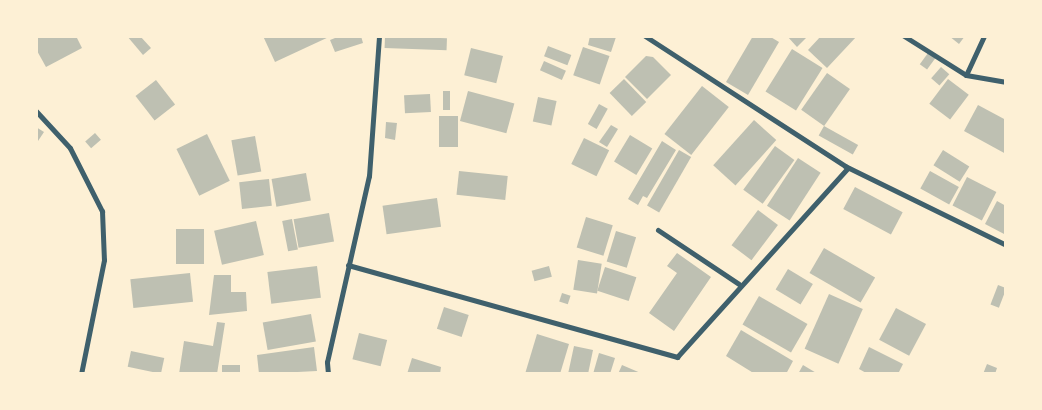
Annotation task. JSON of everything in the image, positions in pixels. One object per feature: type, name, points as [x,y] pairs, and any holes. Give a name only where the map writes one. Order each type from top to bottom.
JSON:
[{"type":"street","points":[[328,374],[348,265],[370,176],[379,36]]},
{"type":"street","points":[[645,36],[848,168],[1006,245]]},
{"type":"street","points":[[904,36],[966,74],[1006,82]]},
{"type":"street","points":[[966,74],[984,36]]},
{"type":"street","points":[[36,111],[70,148],[102,211],[104,260],[81,374]]},
{"type":"street","points":[[348,265],[677,357],[739,284],[848,168]]},
{"type":"street","points":[[658,230],[739,284]]},
{"type":"building","points":[[36,36],[76,36],[82,48],[46,67],[36,49]]},
{"type":"building","points":[[127,36],[140,36],[151,48],[143,55]]},
{"type":"building","points":[[263,36],[331,36],[275,62]]},
{"type":"building","points":[[340,36],[361,36],[363,43],[335,52],[330,40]]},
{"type":"building","points":[[385,36],[447,38],[447,50],[385,48]]},
{"type":"building","points":[[590,36],[616,37],[611,52],[588,45]]},
{"type":"building","points":[[753,36],[769,36],[779,42],[748,95],[726,82]]},
{"type":"building","points":[[787,36],[808,36],[797,47]]},
{"type":"building","points":[[821,36],[857,36],[827,68],[808,50]]},
{"type":"building","points":[[949,36],[965,36],[959,44]]},
{"type":"building","points":[[548,46],[571,55],[567,65],[544,56]]},
{"type":"building","points":[[583,47],[609,56],[600,84],[573,75]]},
{"type":"building","points":[[471,48],[503,56],[496,83],[464,75]]},
{"type":"building","points":[[792,49],[823,68],[796,110],[766,91]]},
{"type":"building","points":[[928,53],[935,58],[927,70],[920,64]]},
{"type":"building","points":[[646,56],[653,57],[671,75],[647,99],[625,77]]},
{"type":"building","points":[[544,61],[566,71],[562,80],[540,70]]},
{"type":"building","points":[[941,67],[949,74],[939,86],[931,78]]},
{"type":"building","points":[[827,73],[850,89],[824,126],[801,110]]},
{"type":"building","points":[[624,79],[646,102],[632,116],[610,93]]},
{"type":"building","points":[[948,79],[969,95],[950,119],[929,104]]},
{"type":"building","points":[[156,80],[175,104],[155,120],[136,96]]},
{"type":"building","points":[[702,86],[729,107],[691,155],[664,134]]},
{"type":"building","points":[[443,91],[450,91],[450,110],[443,110]]},
{"type":"building","points":[[468,91],[514,103],[506,133],[460,121]]},
{"type":"building","points":[[430,94],[431,112],[405,113],[404,95]]},
{"type":"building","points":[[538,97],[557,101],[551,125],[533,121]]},
{"type":"building","points":[[599,104],[608,109],[597,129],[588,124]]},
{"type":"building","points":[[978,105],[1006,120],[1006,154],[964,131]]},
{"type":"building","points":[[439,116],[458,116],[458,147],[439,147]]},
{"type":"building","points":[[754,120],[776,140],[735,185],[713,165]]},
{"type":"building","points":[[386,122],[397,123],[395,140],[385,138]]},
{"type":"building","points":[[611,125],[618,129],[607,147],[599,142]]},
{"type":"building","points":[[824,126],[858,145],[853,155],[819,136]]},
{"type":"building","points":[[36,127],[44,132],[36,144]]},
{"type":"building","points":[[95,133],[101,140],[91,148],[85,142]]},
{"type":"building","points":[[207,134],[230,181],[199,196],[176,149]]},
{"type":"building","points":[[630,135],[652,148],[636,175],[614,162]]},
{"type":"building","points":[[255,136],[261,171],[238,176],[231,140]]},
{"type":"building","points":[[584,138],[609,150],[596,176],[571,164]]},
{"type":"building","points":[[662,141],[676,150],[647,198],[643,196],[638,205],[628,199]]},
{"type":"building","points":[[775,146],[794,160],[763,204],[743,190]]},
{"type":"building","points":[[679,150],[691,157],[659,212],[647,205]]},
{"type":"building","points":[[943,150],[969,166],[960,182],[933,165]]},
{"type":"building","points":[[798,158],[821,173],[790,221],[767,206]]},
{"type":"building","points":[[459,171],[508,176],[505,200],[456,195]]},
{"type":"building","points":[[930,171],[959,187],[949,204],[920,188]]},
{"type":"building","points":[[306,173],[311,201],[276,207],[272,179]]},
{"type":"building","points":[[967,177],[996,192],[982,220],[952,206]]},
{"type":"building","points":[[269,179],[272,206],[242,209],[239,182]]},
{"type":"building","points":[[855,187],[903,212],[891,234],[843,209]]},
{"type":"building","points":[[437,198],[441,227],[387,234],[383,206]]},
{"type":"building","points":[[997,201],[1006,206],[1006,235],[985,224]]},
{"type":"building","points":[[758,210],[778,225],[751,260],[732,245]]},
{"type":"building","points":[[329,213],[334,242],[299,248],[294,219]]},
{"type":"building","points":[[586,217],[613,225],[603,256],[577,248]]},
{"type":"building","points":[[292,219],[298,249],[288,251],[282,221]]},
{"type":"building","points":[[256,221],[264,255],[222,265],[214,231]]},
{"type":"building","points":[[176,229],[204,229],[204,264],[176,264]]},
{"type":"building","points":[[616,231],[636,237],[627,268],[607,262]]},
{"type":"building","points":[[824,248],[875,278],[861,303],[810,273]]},
{"type":"building","points":[[677,253],[711,277],[674,331],[649,313],[677,273],[667,266]]},
{"type":"building","points":[[578,260],[602,264],[597,293],[573,290]]},
{"type":"building","points":[[317,266],[321,298],[271,304],[267,272]]},
{"type":"building","points":[[549,266],[552,277],[534,281],[532,271]]},
{"type":"building","points":[[605,267],[636,277],[629,301],[597,291]]},
{"type":"building","points":[[788,269],[813,284],[800,305],[776,290]]},
{"type":"building","points":[[190,273],[193,302],[133,308],[130,279]]},
{"type":"building","points":[[214,275],[231,275],[231,292],[246,292],[247,311],[209,315]]},
{"type":"building","points":[[998,285],[1006,288],[999,308],[990,305]]},
{"type":"building","points":[[562,293],[571,296],[568,304],[559,302]]},
{"type":"building","points":[[829,294],[863,309],[838,364],[805,349]]},
{"type":"building","points":[[759,296],[807,324],[791,353],[742,325]]},
{"type":"building","points":[[444,307],[469,315],[462,337],[437,329]]},
{"type":"building","points":[[896,308],[926,324],[909,356],[879,340]]},
{"type":"building","points":[[311,314],[316,342],[268,350],[263,323]]},
{"type":"building","points":[[217,322],[225,323],[217,374],[179,374],[184,341],[213,346]]},
{"type":"building","points":[[741,330],[793,361],[786,374],[755,374],[726,356]]},
{"type":"building","points":[[359,333],[387,340],[381,366],[352,359]]},
{"type":"building","points":[[537,334],[569,344],[560,374],[525,374]]},
{"type":"building","points":[[574,346],[593,350],[588,374],[568,374]]},
{"type":"building","points":[[314,347],[317,371],[259,374],[257,355]]},
{"type":"building","points":[[869,347],[903,364],[898,374],[868,374],[859,369]]},
{"type":"building","points":[[131,351],[164,358],[161,374],[128,367]]},
{"type":"building","points":[[599,353],[615,358],[610,374],[593,374]]},
{"type":"building","points":[[412,358],[441,367],[440,374],[407,374]]},
{"type":"building","points":[[987,364],[997,368],[995,374],[983,374]]},
{"type":"building","points":[[222,365],[240,365],[240,374],[222,374]]},
{"type":"building","points":[[622,365],[643,374],[618,374]]},
{"type":"building","points":[[803,365],[818,374],[798,374]]}]
